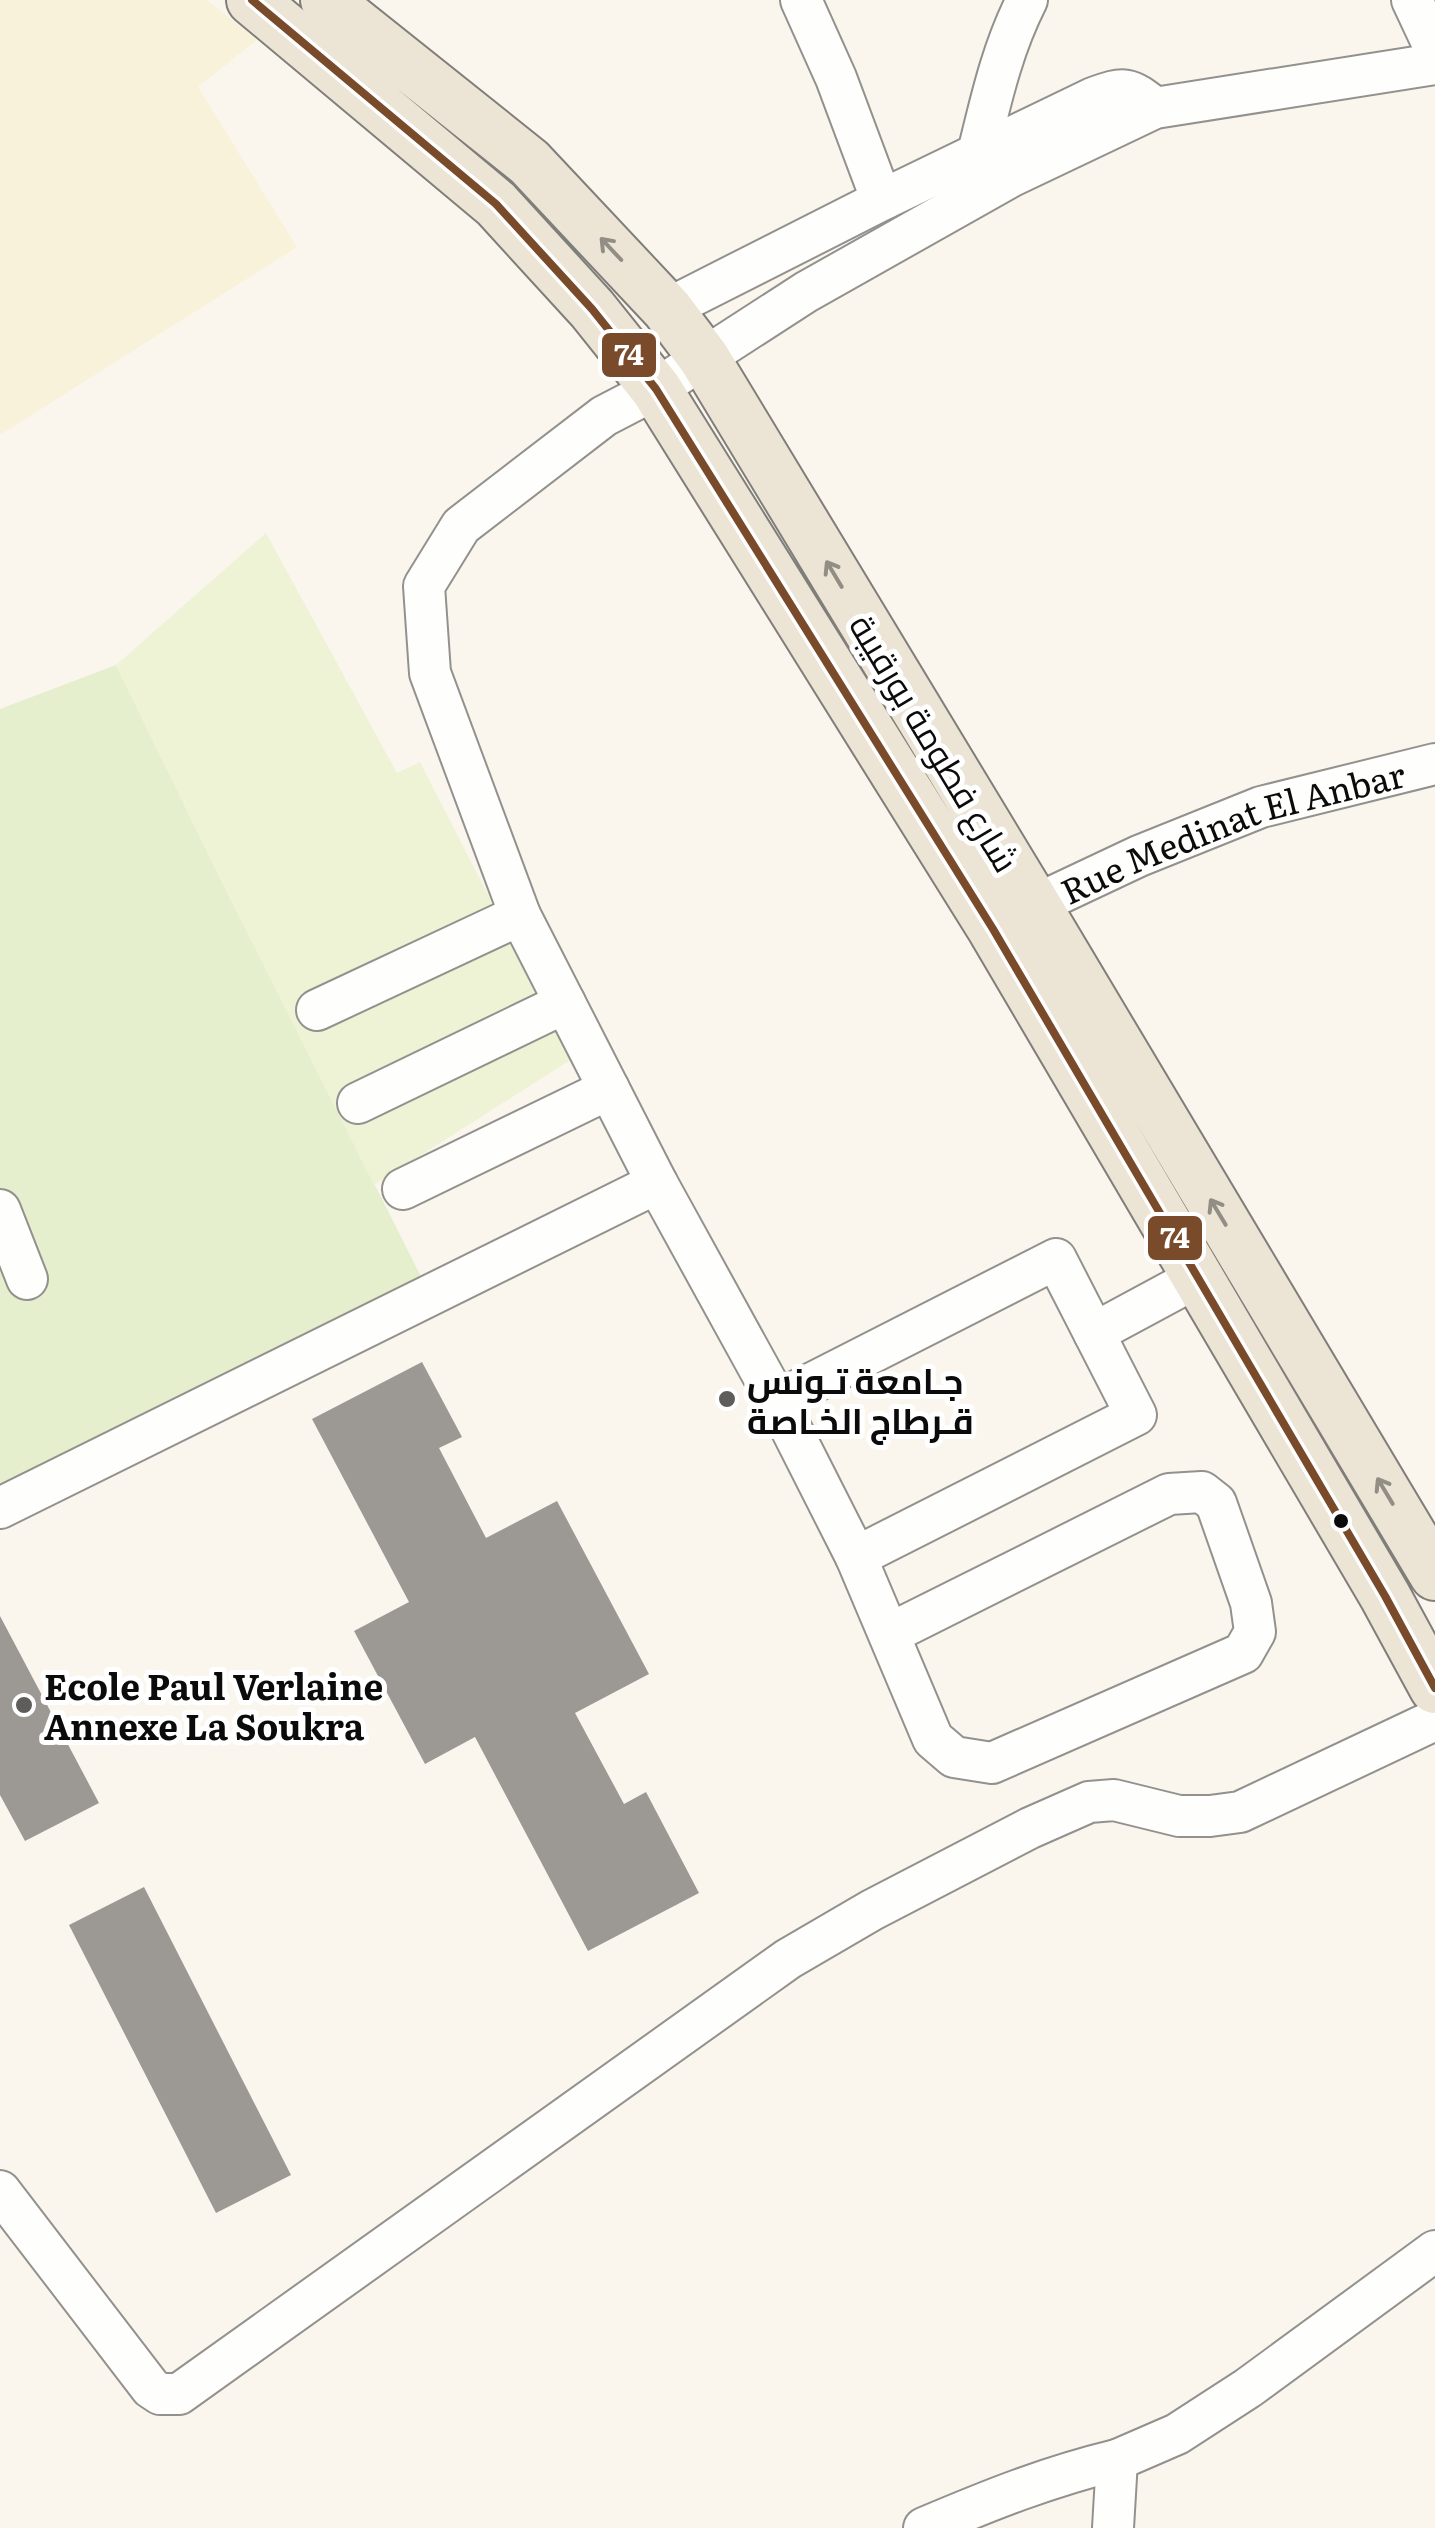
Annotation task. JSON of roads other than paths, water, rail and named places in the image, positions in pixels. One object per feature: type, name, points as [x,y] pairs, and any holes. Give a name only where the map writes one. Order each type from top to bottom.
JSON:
[{"type":"main road","name":"شارع فطومة بورقيبة","points":[[252,0],[496,204],[592,309],[656,389],[993,930],[1385,1596],[1435,1688]]},
{"type":"main road","name":"شارع فطومة بورقيبة","points":[[326,0],[528,162],[667,309],[704,358],[1435,1574]]},
{"type":"street","points":[[801,0],[884,199]]},
{"type":"street","points":[[978,153],[998,68],[1027,0]]},
{"type":"street","points":[[1412,0],[1435,49]]},
{"type":"street","points":[[888,1634],[1170,1494],[1202,1492],[1216,1503],[1251,1603],[1255,1632],[1242,1653],[992,1763],[954,1758],[933,1739],[888,1634],[856,1557],[520,915],[430,673],[424,586],[461,526],[604,416],[656,389],[806,292],[1010,178],[1155,108],[1435,64]]},
{"type":"street","points":[[667,309],[884,199],[1114,90],[1135,92],[1155,108]]},
{"type":"street","name":"Rue Medinat El Anbar","points":[[1035,904],[1139,856],[1262,807],[1435,764]]},
{"type":"street","points":[[317,1010],[520,915]]},
{"type":"street","points":[[358,1103],[565,1003]]},
{"type":"street","points":[[403,1189],[609,1089]]},
{"type":"street","points":[[0,1508],[657,1183]]},
{"type":"street","points":[[0,1210],[27,1279]]},
{"type":"street","points":[[777,1401],[1056,1259],[1094,1332],[1136,1415],[856,1557]]},
{"type":"street","points":[[1094,1332],[1198,1278]]},
{"type":"street","points":[[1385,1596],[1435,1574]]},
{"type":"street","points":[[0,2192],[151,2388],[160,2394],[179,2394],[788,1959],[872,1910],[1030,1828],[1089,1802],[1114,1800],[1178,1816],[1240,1812],[1435,1720]]},
{"type":"street","points":[[924,2528],[1018,2488],[1116,2460],[1177,2434],[1248,2388],[1435,2250]]},
{"type":"street","points":[[1113,2528],[1116,2460]]},
{"type":"place","name":"جـامعة تـونس قـرطاج الخـاصة","points":[[727,1399]]},
{"type":"place","name":"Ecole Paul Verlaine Annexe La Soukra","points":[[24,1705]]}]
